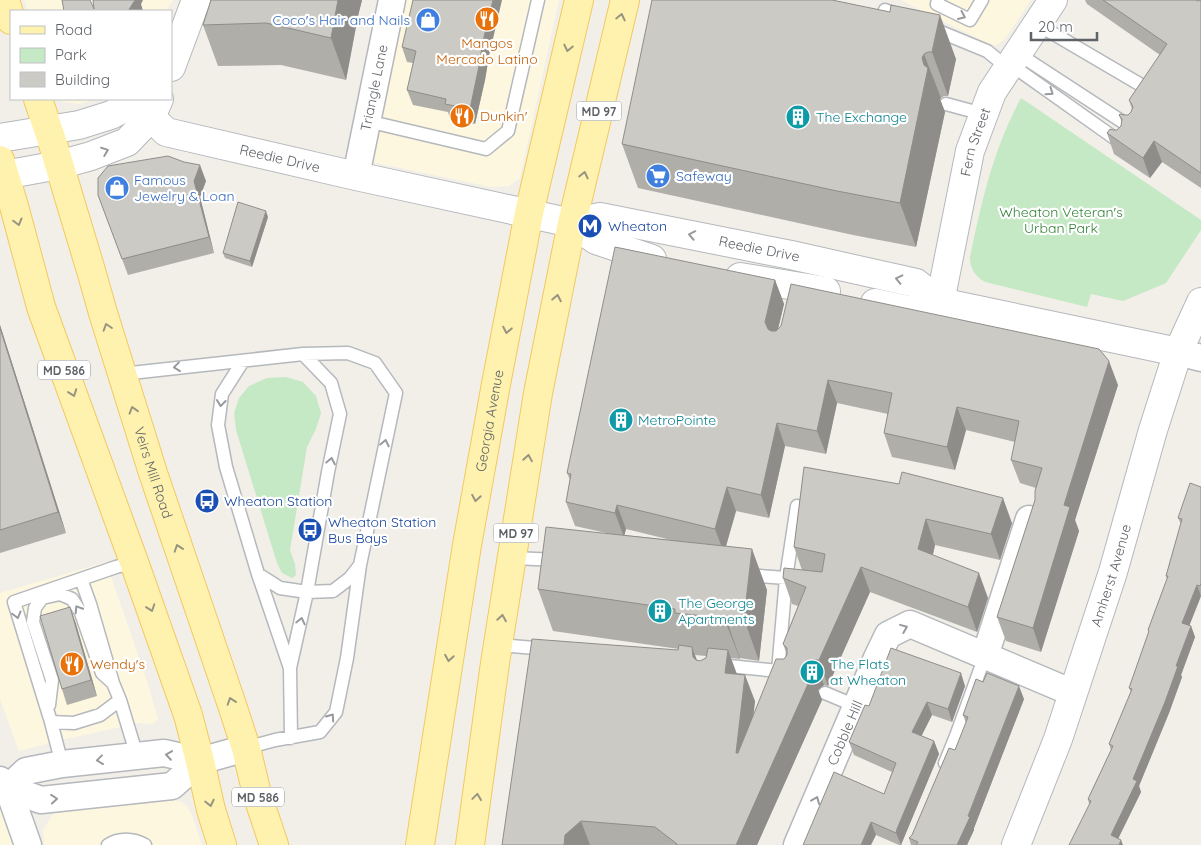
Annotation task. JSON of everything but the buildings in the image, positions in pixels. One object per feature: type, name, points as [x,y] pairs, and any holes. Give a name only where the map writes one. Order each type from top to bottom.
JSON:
[{"type":"main road","points":[[5,0],[10,17]]},
{"type":"main road","name":"Georgia Avenue","points":[[420,844],[467,545],[496,384],[530,213],[578,0]]},
{"type":"main road","name":"MD 97","points":[[470,845],[498,644],[538,392],[572,223],[625,0]]},
{"type":"main road","name":"Veirs Mill Road","points":[[38,100],[153,473],[246,748],[257,794],[274,845]]},
{"type":"main road","name":"MD 586","points":[[2,170],[14,206],[41,307],[188,715],[211,810],[222,845]]},
{"type":"street","points":[[172,35],[196,0]]},
{"type":"street","points":[[172,65],[196,0]]},
{"type":"street","name":"Triangle Lane","points":[[356,176],[392,0]]},
{"type":"street","name":"Fern Street","points":[[940,302],[970,151],[983,114],[992,92],[1053,0]]},
{"type":"street","points":[[0,138],[79,124],[111,115],[126,107],[130,100]]},
{"type":"street","name":"Reedie Drive","points":[[2,170],[59,165],[91,156],[127,142],[155,108],[166,132],[572,223],[596,240],[654,260],[672,263]]},
{"type":"street","name":"Reedie Drive","points":[[572,223],[600,216],[792,255],[916,283],[940,302]]},
{"type":"street","name":"Reedie Drive","points":[[716,273],[795,292],[824,291],[908,310],[940,302],[1190,355]]},
{"type":"street","name":"Amherst Avenue","points":[[1016,845],[1058,739],[1113,572],[1153,430],[1190,355],[1201,302]]},
{"type":"street","points":[[985,656],[1029,519]]},
{"type":"street","name":"Cobble Hill","points":[[797,845],[888,635],[910,624],[1073,693]]},
{"type":"street","points":[[4,784],[41,800],[172,786],[200,761],[246,748]]},
{"type":"street","points":[[4,784],[26,771],[62,764],[164,753],[200,761]]},
{"type":"street","points":[[4,784],[28,845]]},
{"type":"lane","points":[[367,121],[486,149],[508,130],[538,0]]},
{"type":"lane","points":[[938,0],[937,4],[970,20],[982,0]]},
{"type":"lane","points":[[885,10],[1012,62],[1132,128]]},
{"type":"lane","points":[[1038,24],[1142,86]]},
{"type":"lane","points":[[1012,62],[1122,143]]},
{"type":"lane","points":[[946,104],[983,114]]},
{"type":"lane","points":[[122,374],[304,354],[348,353],[375,363],[396,393],[360,565],[347,658],[336,712],[320,732],[275,740],[246,748]]},
{"type":"lane","points":[[291,738],[290,668],[307,592],[340,414],[331,383],[304,354]]},
{"type":"lane","points":[[243,361],[222,394],[218,425],[226,467],[258,574],[290,668]]},
{"type":"lane","points":[[710,671],[710,664],[783,674],[786,578],[797,506]]},
{"type":"lane","points":[[512,558],[573,561]]},
{"type":"lane","points":[[62,764],[50,716],[14,602],[134,562]]},
{"type":"lane","points":[[258,574],[280,588],[307,592],[333,591],[350,578],[360,565]]},
{"type":"lane","points":[[738,574],[786,578]]},
{"type":"lane","points":[[81,579],[137,756]]},
{"type":"lane","points":[[50,716],[52,680],[33,622],[35,608],[42,598],[60,594],[72,599],[82,613],[102,672],[113,683]]},
{"type":"lane","points":[[498,644],[558,650]]},
{"type":"lane","points":[[940,773],[956,736],[985,656]]},
{"type":"lane","points":[[825,693],[856,706]]},
{"type":"lane","points":[[50,716],[74,723],[100,715],[120,700]]},
{"type":"lane","points":[[108,845],[122,840],[132,840],[145,845]]},
{"type":"shaded area","points":[[24,0],[173,0],[167,10],[28,10]]},
{"type":"shaded area","points":[[403,0],[559,0],[520,178],[509,186],[491,187],[367,161]]},
{"type":"shaded area","points":[[901,0],[1031,0],[1004,40],[996,45],[989,44]]},
{"type":"shaded area","points":[[62,100],[91,100],[80,104],[63,102]]},
{"type":"shaded area","points":[[106,562],[158,719],[153,724],[139,723],[19,751],[0,699],[0,593]]},
{"type":"shaded area","points":[[0,780],[23,845],[0,845]]},
{"type":"shaded area","points":[[171,800],[180,801],[187,806],[202,845],[44,845],[43,830],[53,814],[73,810]]},
{"type":"green space","name":"Wheaton Veteran's Urban Park","points":[[1021,98],[1201,220],[1201,230],[1166,283],[1123,301],[1091,294],[1087,307],[985,282],[976,275],[972,269],[970,257],[984,195],[1003,137]]},
{"type":"green space","points":[[286,377],[303,382],[316,396],[321,413],[307,447],[290,550],[295,564],[296,575],[292,578],[282,573],[277,563],[236,430],[234,413],[239,398],[249,386],[267,378]]},
{"type":"place","name":"Mangos Mercado Latino","points":[[487,19]]},
{"type":"place","name":"Coco's Hair and Nails","points":[[428,20]]},
{"type":"place","name":"Dunkin'","points":[[462,116]]},
{"type":"place","name":"The Exchange","points":[[798,117]]},
{"type":"place","name":"Safeway","points":[[658,176]]},
{"type":"place","name":"Famous Jewelry & Loan","points":[[117,188]]},
{"type":"place","name":"Wheaton","points":[[590,226]]},
{"type":"place","name":"MetroPointe","points":[[621,420]]},
{"type":"place","name":"Wheaton Station","points":[[207,501]]},
{"type":"place","name":"Wheaton Station Bus Bays","points":[[310,530]]},
{"type":"place","name":"The George Apartments","points":[[660,611]]},
{"type":"place","name":"Wendy's","points":[[72,664]]},
{"type":"place","name":"The Flats at Wheaton","points":[[812,672]]}]
